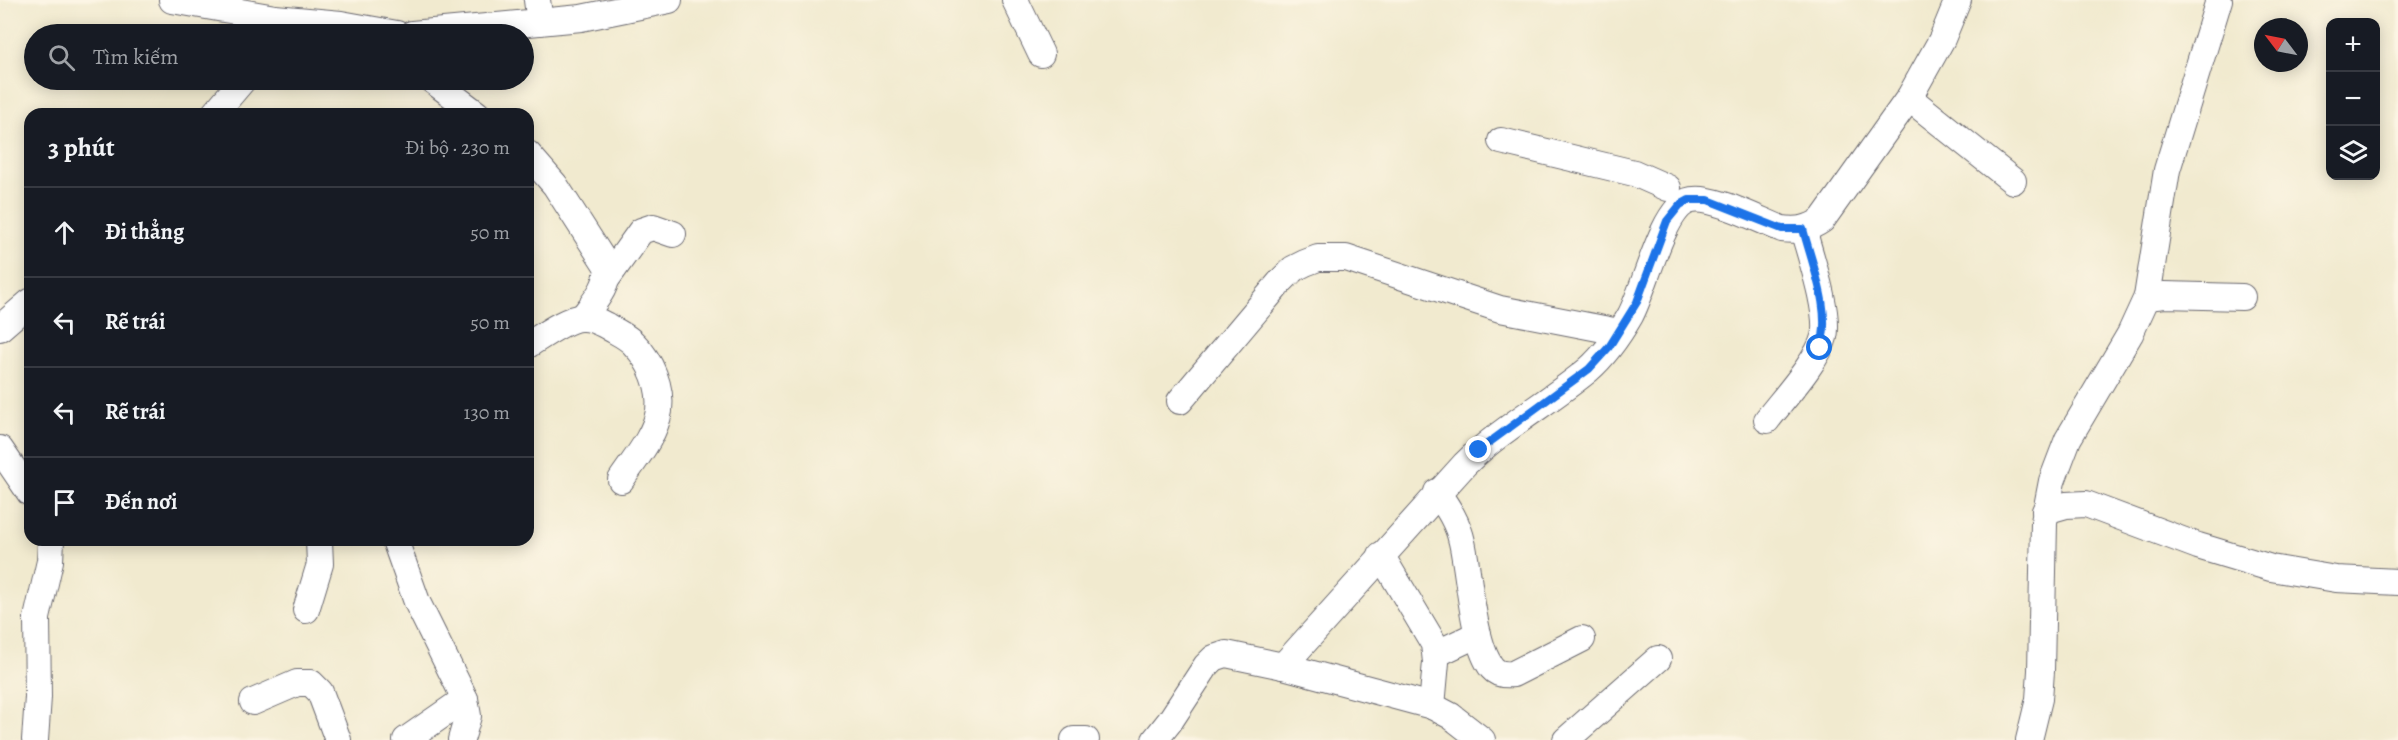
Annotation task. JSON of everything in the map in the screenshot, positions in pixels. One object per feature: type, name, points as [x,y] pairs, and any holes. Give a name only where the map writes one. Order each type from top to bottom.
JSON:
[{"type":"street","points":[[172,0],[264,24]]},
{"type":"street","points":[[467,24],[539,11],[581,18],[669,0]]},
{"type":"street","points":[[1015,0],[1041,54]]},
{"type":"street","points":[[1501,141],[1634,173],[1679,194],[1708,200],[1782,229],[1803,229],[1813,226],[1829,213],[1909,98],[1938,47],[1958,0]]},
{"type":"street","points":[[2029,740],[2039,699],[2043,542],[2045,511],[2052,481],[2068,439],[2130,334],[2147,297],[2167,170],[2219,0]]},
{"type":"street","points":[[219,108],[232,90]]},
{"type":"street","points":[[445,90],[469,108]]},
{"type":"street","points":[[1909,98],[2013,181]]},
{"type":"street","points":[[534,161],[555,185],[605,260],[608,277]]},
{"type":"street","points":[[1283,666],[1437,492],[1485,445],[1589,369],[1619,332],[1637,302],[1667,221],[1680,205],[1679,194]]},
{"type":"street","points":[[583,318],[608,277],[641,231],[653,227],[673,234]]},
{"type":"street","points":[[1767,420],[1815,357],[1824,338],[1826,317],[1803,229]]},
{"type":"street","points":[[1180,401],[1281,281],[1293,269],[1318,258],[1346,258],[1500,309],[1619,332]]},
{"type":"street","points":[[2147,297],[2164,295],[2242,297]]},
{"type":"street","points":[[0,328],[24,307]]},
{"type":"street","points":[[534,342],[572,320],[583,318],[599,322],[634,343],[642,353],[658,387],[660,399],[656,422],[621,480]]},
{"type":"street","points":[[0,449],[24,484]]},
{"type":"street","points":[[1437,492],[1459,530],[1478,634],[1490,666],[1498,673],[1513,674],[1582,639]]},
{"type":"street","points":[[2045,511],[2066,505],[2086,504],[2198,546],[2271,568],[2336,579],[2398,582]]},
{"type":"street","points":[[35,740],[38,697],[37,618],[50,561],[51,546]]},
{"type":"street","points":[[306,610],[320,564],[319,546]]},
{"type":"street","points":[[397,546],[417,602],[465,699],[468,716],[461,740]]},
{"type":"street","points":[[1381,555],[1431,638],[1436,654],[1432,706]]},
{"type":"street","points":[[1436,654],[1478,634]]},
{"type":"street","points":[[1163,731],[1206,666],[1214,658],[1233,655],[1432,706],[1451,716],[1482,740]]},
{"type":"street","points":[[1566,740],[1658,659]]},
{"type":"street","points":[[253,702],[297,683],[311,683],[320,692],[338,740]]},
{"type":"street","points":[[406,740],[465,699]]},
{"type":"street","points":[[1074,740],[1086,740]]},
{"type":"route","points":[[1479,450],[1589,369],[1609,347],[1637,302],[1667,221],[1680,205],[1689,200],[1708,200],[1782,229],[1803,229],[1826,317],[1826,329],[1820,348]]}]
